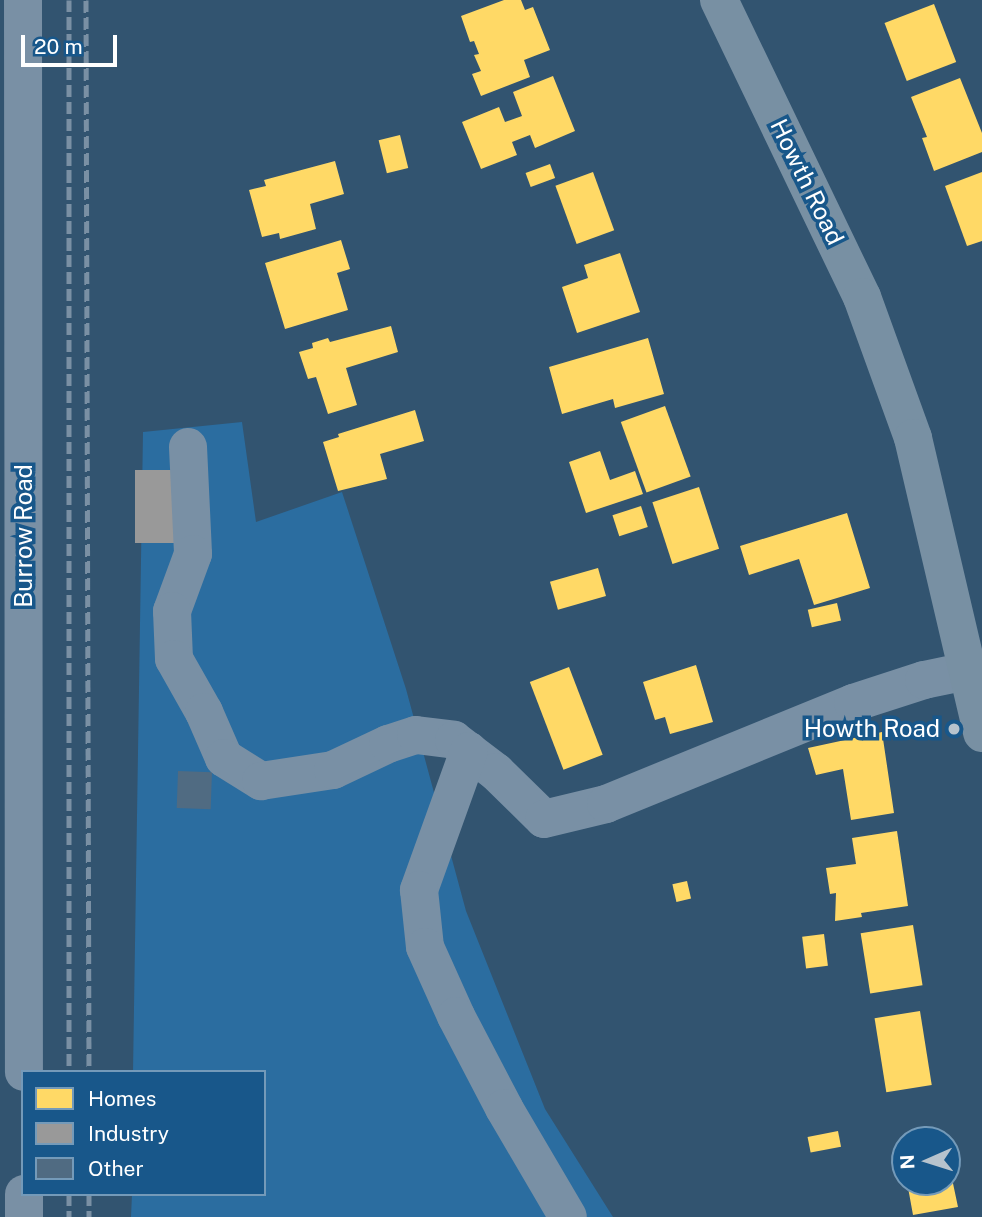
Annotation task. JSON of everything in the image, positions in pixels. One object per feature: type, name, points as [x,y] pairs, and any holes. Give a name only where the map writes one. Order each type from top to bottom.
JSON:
[{"type":"main road","name":"Howth Road","points":[[719,0],[862,297],[913,438],[971,652],[982,733]]},
{"type":"street","name":"Burrow Road","points":[[23,0],[24,1070]]},
{"type":"street","points":[[188,447],[193,554],[172,611],[174,659],[204,712],[224,758],[261,780],[334,770],[387,744],[416,735],[454,740],[496,772],[544,820],[606,804],[853,703],[924,680],[971,652]]},
{"type":"street","points":[[469,751],[419,890],[425,947],[456,1016],[503,1108],[568,1217]]},
{"type":"street","points":[[24,1196],[24,1217]]},
{"type":"shaded area","points":[[242,422],[256,522],[342,492],[406,689],[466,911],[545,1109],[613,1217],[131,1217],[132,1196],[266,1196],[266,1070],[133,1070],[143,432]]},
{"type":"building: Homes","points":[[504,0],[521,0],[525,10],[533,7],[550,50],[524,60],[530,77],[481,96],[472,74],[481,71],[474,55],[479,54],[474,41],[470,42],[461,16]]},
{"type":"building: Homes","points":[[934,4],[956,62],[907,81],[885,23]]},
{"type":"building: Homes","points":[[553,76],[575,131],[535,148],[530,135],[512,142],[517,155],[481,169],[462,122],[499,107],[505,122],[522,116],[513,92]]},
{"type":"building: Homes","points":[[960,78],[982,133],[982,152],[934,171],[922,138],[927,137],[911,97]]},
{"type":"building: Homes","points":[[400,135],[408,168],[387,173],[379,140]]},
{"type":"building: Homes","points":[[335,161],[344,194],[310,204],[316,229],[280,239],[279,233],[262,237],[249,190],[266,186],[264,180]]},
{"type":"building: Homes","points":[[550,164],[555,178],[531,187],[526,173]]},
{"type":"building: Homes","points":[[593,172],[614,230],[577,244],[555,186]]},
{"type":"building: Homes","points":[[982,172],[982,241],[967,246],[945,186]]},
{"type":"building: Homes","points":[[341,240],[350,269],[337,273],[348,310],[285,329],[265,263]]},
{"type":"building: Homes","points":[[620,253],[640,312],[577,333],[562,287],[588,278],[584,265]]},
{"type":"building: Homes","points":[[391,326],[398,352],[346,368],[357,405],[328,414],[316,377],[308,379],[299,352],[313,348],[312,343],[328,338],[330,342]]},
{"type":"building: Homes","points":[[648,338],[664,394],[615,408],[613,399],[562,414],[549,367]]},
{"type":"building: Homes","points":[[665,406],[691,476],[646,493],[621,422]]},
{"type":"building: Homes","points":[[415,410],[424,441],[380,454],[387,479],[338,491],[323,442],[339,437],[338,434]]},
{"type":"building: Homes","points":[[600,451],[610,480],[635,471],[643,494],[586,513],[569,462]]},
{"type":"building: Homes","points":[[699,487],[719,549],[672,564],[652,502]]},
{"type":"building: Homes","points":[[641,506],[648,527],[619,536],[612,515]]},
{"type":"building: Homes","points":[[847,513],[870,588],[814,605],[799,559],[749,575],[740,546]]},
{"type":"building: Homes","points":[[598,568],[606,596],[558,610],[550,582]]},
{"type":"building: Homes","points":[[837,603],[841,621],[812,627],[808,610]]},
{"type":"building: Homes","points":[[696,665],[713,722],[670,734],[665,717],[655,720],[643,682]]},
{"type":"building: Homes","points":[[569,667],[603,755],[563,770],[530,682]]},
{"type":"building: Homes","points":[[882,732],[894,813],[851,820],[843,769],[816,775],[808,748]]},
{"type":"building: Homes","points":[[897,831],[908,906],[861,913],[862,917],[835,921],[836,893],[830,894],[826,868],[856,864],[852,838]]},
{"type":"building: Homes","points":[[687,881],[691,899],[676,902],[672,884]]},
{"type":"building: Homes","points":[[913,925],[923,985],[870,994],[861,933]]},
{"type":"building: Homes","points":[[824,934],[828,966],[806,968],[802,937]]},
{"type":"building: Homes","points":[[920,1011],[932,1085],[886,1092],[875,1018]]},
{"type":"building: Homes","points":[[838,1131],[841,1147],[811,1153],[808,1137]]},
{"type":"building: Homes","points":[[910,1196],[956,1196],[958,1207],[913,1215]]},
{"type":"building: Industry","points":[[135,470],[175,470],[175,543],[135,543]]},
{"type":"building: Other","points":[[178,771],[212,772],[211,809],[177,808]]},
{"type":"railway","points":[[69,0],[69,1070]]},
{"type":"railway","points":[[86,0],[89,1070]]},
{"type":"railway","points":[[69,1196],[69,1217]]},
{"type":"railway","points":[[89,1196],[89,1217]]},
{"type":"place","name":"Howth Road","points":[[954,729]]}]
